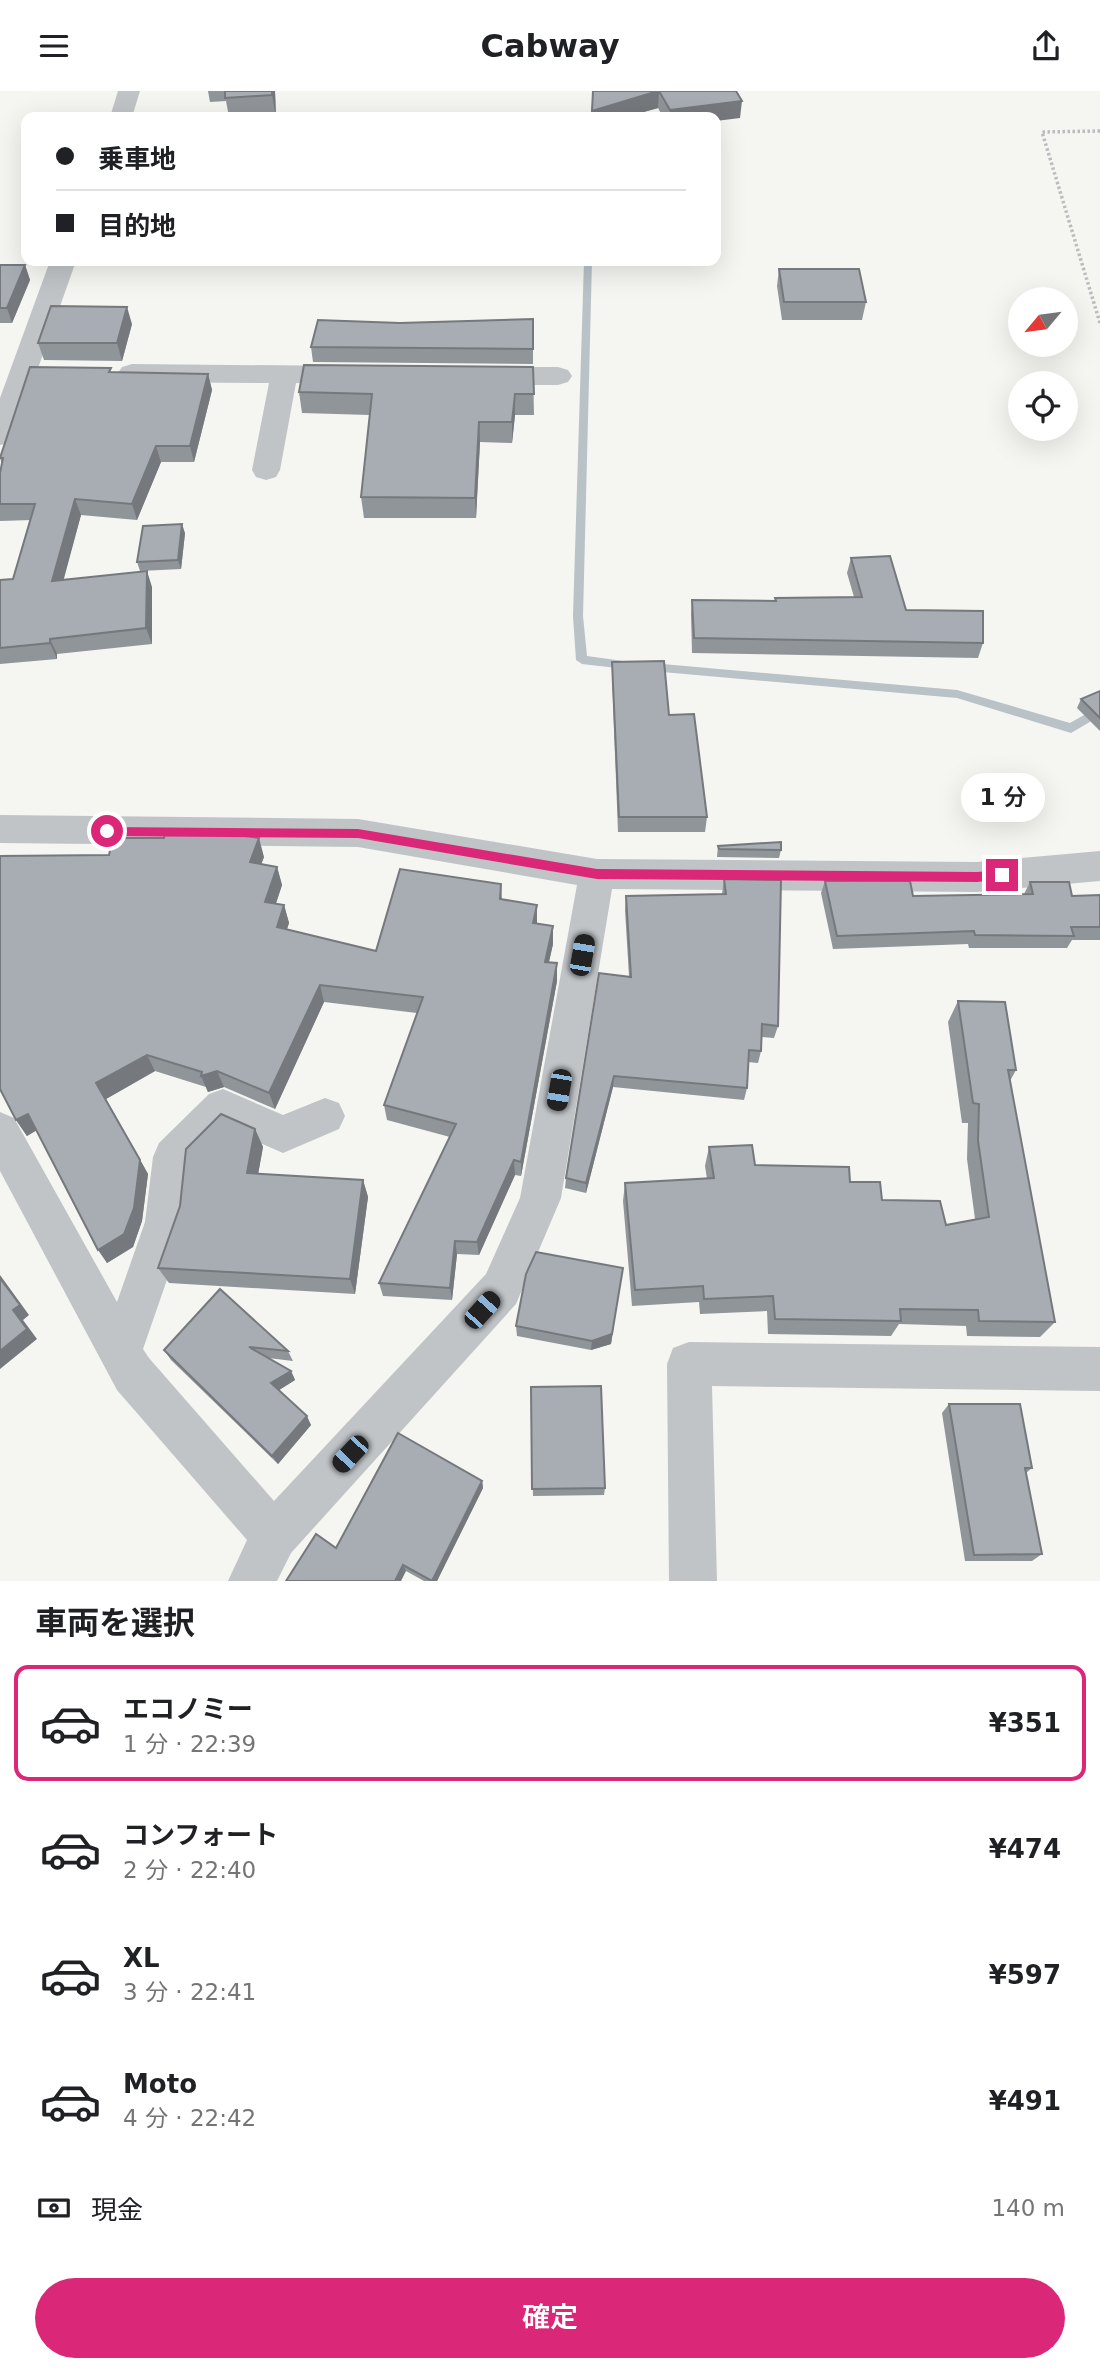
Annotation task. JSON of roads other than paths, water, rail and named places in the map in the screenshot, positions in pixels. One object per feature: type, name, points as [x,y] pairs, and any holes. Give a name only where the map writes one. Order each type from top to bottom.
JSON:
[{"type":"street","points":[[123,112],[129,91]]},
{"type":"street","points":[[0,436],[61,266]]},
{"type":"street","points":[[23,372],[51,372]]},
{"type":"street","points":[[106,372],[380,375]]},
{"type":"street","points":[[267,470],[284,374]]},
{"type":"street","points":[[462,376],[558,376]]},
{"type":"street","points":[[0,829],[358,833],[597,874],[977,877],[1100,866]]},
{"type":"street","points":[[252,1581],[274,1536],[501,1289],[540,1198],[597,874]]},
{"type":"street","points":[[121,1351],[166,1221],[173,1157],[223,1107],[283,1134],[325,1116]]},
{"type":"street","points":[[0,1131],[134,1374],[274,1536]]},
{"type":"street","points":[[692,1581],[689,1364],[1100,1369]]},
{"type":"waterway","points":[[588,266],[578,616],[582,660],[626,665]]},
{"type":"waterway","points":[[651,667],[957,694],[1071,728],[1100,710]]}]
